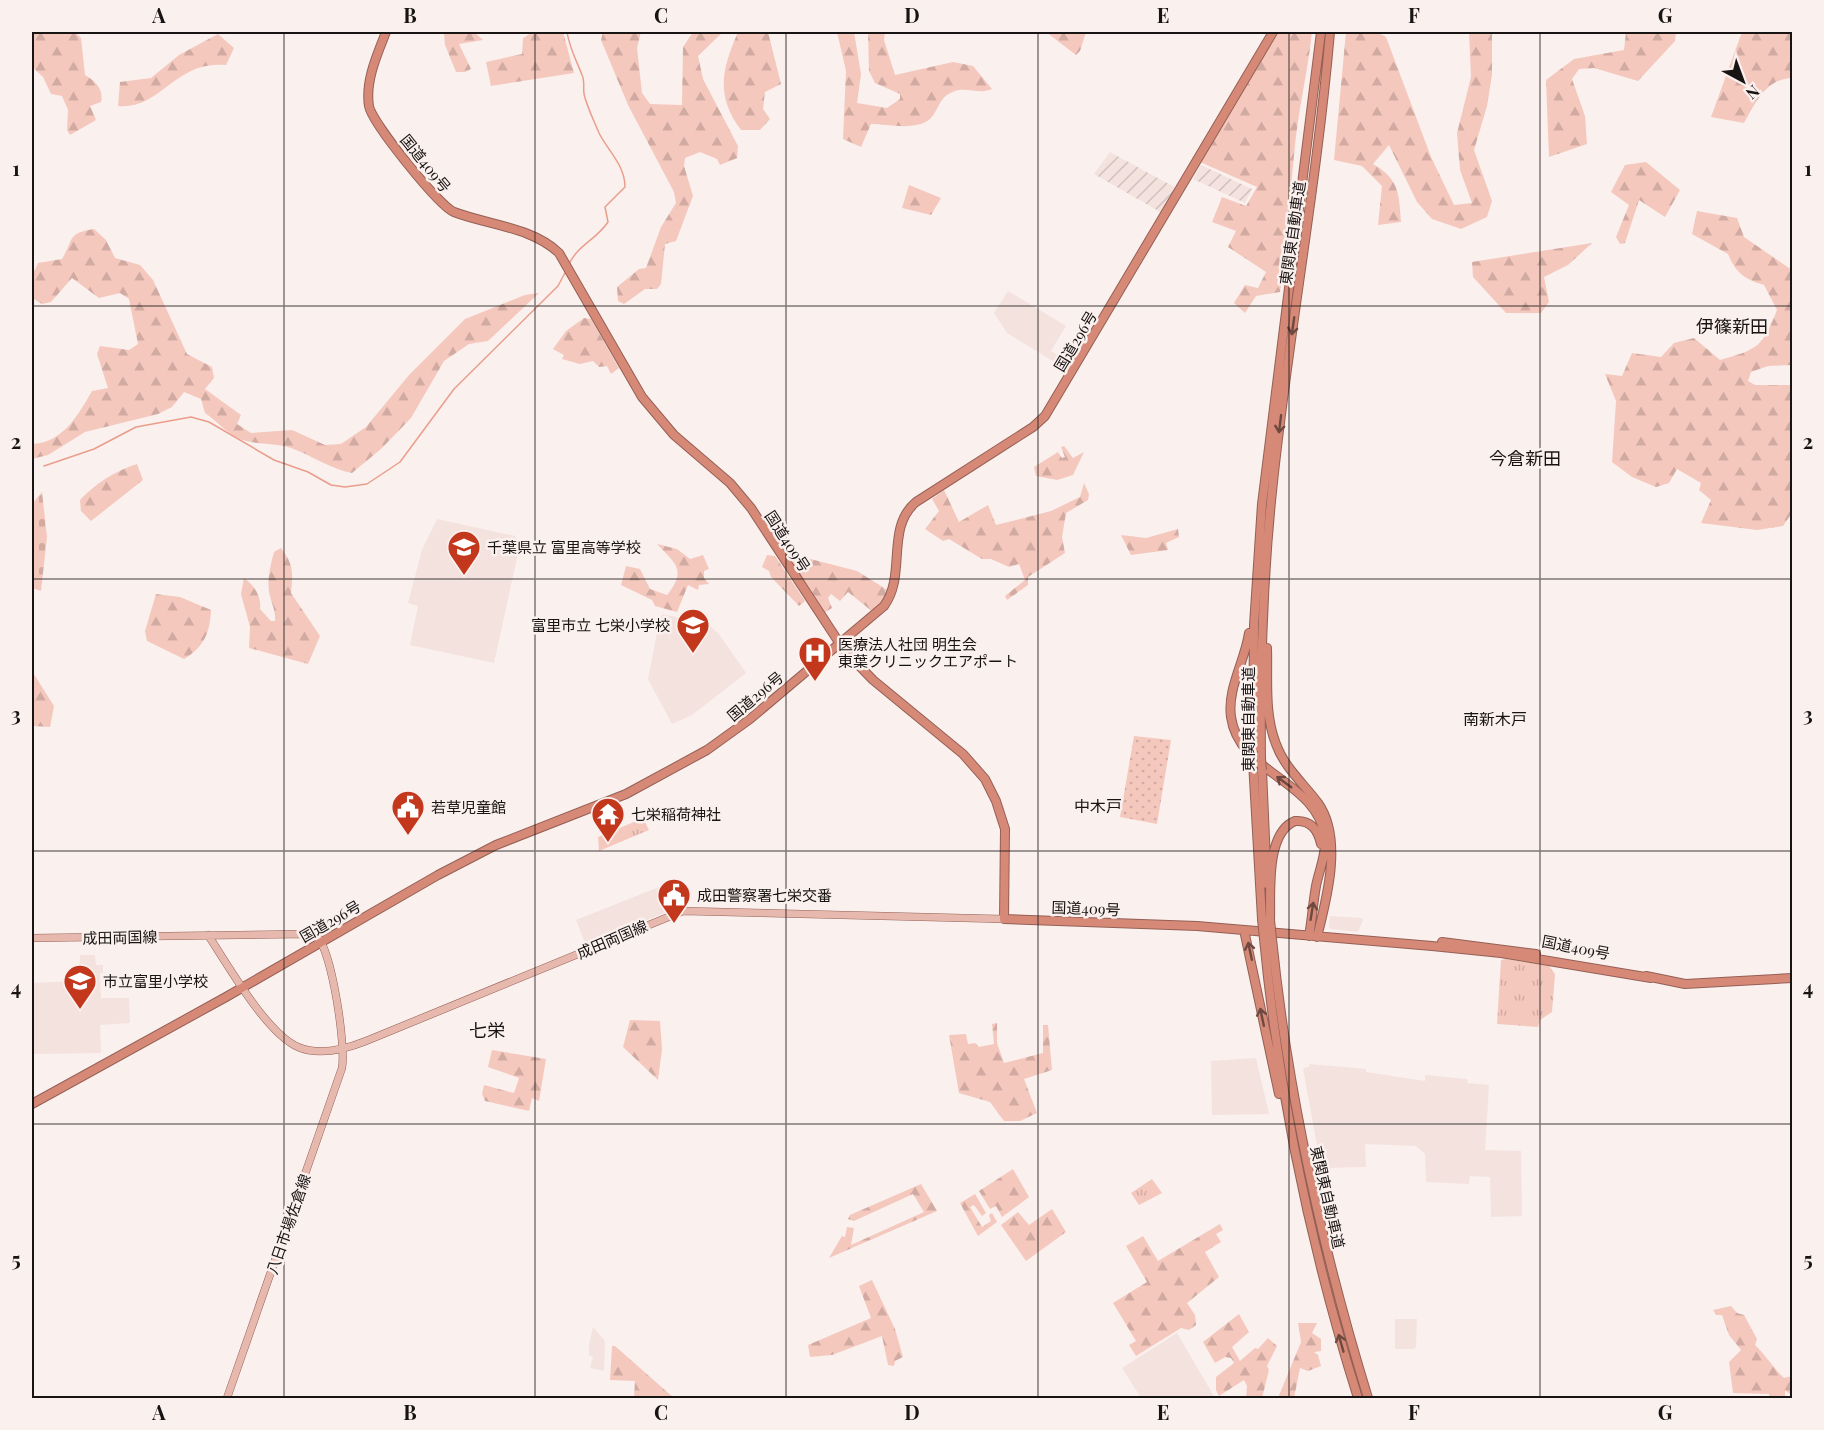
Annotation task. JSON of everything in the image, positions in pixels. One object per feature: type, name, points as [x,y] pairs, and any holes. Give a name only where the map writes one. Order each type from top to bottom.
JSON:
[{"type":"highway","name":"国道409号","points":[[386,32],[369,88],[369,107],[380,127],[446,207],[530,235],[548,244],[559,254],[647,404],[680,441],[730,483],[747,502],[839,643],[873,680],[963,754],[985,779],[996,801],[1005,829],[1005,919],[1138,923],[1499,947],[1685,984],[1792,978]]},
{"type":"highway","name":"国道296号","points":[[32,1104],[243,987],[412,889],[496,845],[626,794],[708,750],[750,719],[839,643],[888,600],[894,583],[901,525],[910,507],[1033,428],[1047,413],[1273,32]]},
{"type":"highway","name":"東関東自動車道","points":[[1294,287],[1321,32]]},
{"type":"highway","name":"東関東自動車道","points":[[1266,920],[1262,770],[1253,751],[1256,577],[1330,32]]},
{"type":"highway","name":"東関東自動車道","points":[[1283,366],[1266,567],[1257,761],[1266,920],[1277,1048],[1296,1156],[1327,1290],[1358,1398]]},
{"type":"highway","points":[[1266,567],[1268,698],[1273,734],[1284,760],[1323,812],[1332,840],[1313,935]]},
{"type":"highway","points":[[1256,577],[1246,650],[1231,698],[1233,726],[1248,752],[1300,794],[1317,816],[1325,837],[1313,935]]},
{"type":"highway","points":[[1266,920],[1274,849],[1282,831],[1295,821],[1311,825],[1319,836],[1323,859]]},
{"type":"highway","points":[[1244,930],[1285,1123],[1296,1156]]},
{"type":"highway","name":"東関東自動車道","points":[[1268,939],[1298,1125],[1335,1288],[1368,1398]]},
{"type":"main road","name":"成田両国線","points":[[208,935],[275,1030],[288,1041],[310,1050],[344,1048],[683,911],[1005,919]]},
{"type":"main road","name":"成田両国線","points":[[32,938],[308,934],[317,936],[322,942]]},
{"type":"main road","points":[[322,942],[340,1019],[344,1048]]},
{"type":"main road","name":"八日市場佐倉線","points":[[227,1398],[340,1077],[344,1048]]},
{"type":"shaded area","points":[[1110,152],[1176,188],[1162,213],[1094,174]]},
{"type":"shaded area","points":[[1201,165],[1252,189],[1245,203],[1193,179]]},
{"type":"shaded area","points":[[1008,291],[1066,326],[1051,351],[1073,364],[1069,371],[1007,333],[994,313]]},
{"type":"shaded area","name":"千葉県立 富里高等学校","points":[[437,519],[515,536],[520,544],[494,663],[410,645],[418,606],[408,603],[422,550]]},
{"type":"shaded area","name":"富里市立 七栄小学校","points":[[694,612],[719,634],[746,673],[692,715],[672,724],[648,679],[660,617],[663,614],[689,620]]},
{"type":"shaded area","points":[[669,883],[676,901],[672,910],[586,945],[576,920]]},
{"type":"shaded area","points":[[1330,916],[1362,918],[1363,920],[1358,932],[1331,929],[1329,927]]},
{"type":"shaded area","name":"市立富里小学校","points":[[80,955],[95,955],[96,965],[103,965],[103,973],[100,973],[101,998],[129,998],[130,1023],[100,1025],[101,1053],[32,1054],[32,983],[79,981]]},
{"type":"shaded area","points":[[1256,1058],[1269,1114],[1212,1115],[1211,1061]]},
{"type":"shaded area","points":[[1309,1064],[1366,1069],[1366,1072],[1425,1081],[1425,1075],[1467,1079],[1468,1083],[1489,1085],[1485,1150],[1521,1151],[1522,1216],[1491,1217],[1490,1177],[1470,1176],[1469,1184],[1426,1182],[1425,1154],[1416,1146],[1365,1144],[1366,1167],[1321,1168],[1303,1068],[1309,1067]]},
{"type":"shaded area","points":[[1395,1319],[1417,1319],[1416,1347],[1395,1349]]},
{"type":"shaded area","points":[[593,1327],[605,1341],[604,1371],[590,1368],[593,1357],[589,1355],[589,1345]]},
{"type":"shaded area","points":[[1177,1333],[1215,1398],[1141,1398],[1122,1368]]},
{"type":"green space","points":[[32,32],[75,32],[81,38],[85,75],[98,86],[102,97],[101,102],[90,106],[96,120],[70,135],[67,130],[68,110],[62,96],[51,94],[43,77],[32,67]]},
{"type":"green space","points":[[474,32],[483,40],[459,44],[471,69],[456,72],[445,45],[444,34]]},
{"type":"green space","points":[[533,32],[563,32],[574,73],[491,86],[486,62],[522,54],[523,38]]},
{"type":"green space","points":[[603,32],[641,32],[637,48],[642,93],[650,104],[682,105],[683,47],[693,32],[723,32],[698,56],[703,79],[738,146],[737,158],[720,165],[717,159],[700,152],[685,158],[684,166],[693,196],[676,241],[665,244],[661,284],[657,289],[645,289],[624,304],[618,301],[617,287],[639,269],[646,268],[661,227],[676,203],[674,192],[628,105],[601,40]]},
{"type":"green space","points":[[738,32],[768,32],[781,84],[765,92],[763,109],[770,119],[760,130],[741,130],[727,105],[724,93],[725,70]]},
{"type":"green space","points":[[837,32],[854,32],[861,74],[857,103],[887,108],[900,99],[900,94],[875,83],[869,71],[868,32],[885,32],[884,40],[895,75],[953,62],[973,66],[992,89],[987,91],[960,90],[950,93],[942,100],[929,120],[922,124],[905,126],[871,124],[861,147],[843,139],[846,71]]},
{"type":"green space","points":[[1046,32],[1086,32],[1080,51],[1076,55]]},
{"type":"green space","points":[[1278,32],[1312,32],[1297,131],[1280,292],[1256,296],[1245,313],[1234,303],[1245,285],[1258,288],[1266,272],[1228,247],[1236,231],[1212,222],[1222,197],[1246,206],[1257,187],[1200,162]]},
{"type":"green space","points":[[1346,32],[1377,32],[1386,37],[1431,157],[1454,205],[1472,203],[1460,170],[1457,133],[1471,77],[1469,32],[1492,32],[1492,75],[1487,106],[1474,150],[1492,201],[1487,217],[1461,229],[1432,219],[1417,202],[1389,145],[1373,164],[1393,181],[1398,195],[1401,222],[1378,225],[1382,186],[1362,166],[1334,160]]},
{"type":"green space","points":[[1626,32],[1676,32],[1675,41],[1638,81],[1594,68],[1579,69],[1572,79],[1585,116],[1587,144],[1549,157],[1546,80],[1574,59],[1624,50]]},
{"type":"green space","points":[[1742,32],[1792,32],[1792,78],[1775,82],[1769,87],[1744,123],[1711,117]]},
{"type":"green space","points":[[218,34],[234,48],[226,65],[208,65],[193,70],[146,101],[118,106],[120,82],[151,78],[179,55]]},
{"type":"green space","points":[[1646,162],[1680,190],[1665,217],[1639,200],[1625,243],[1620,244],[1616,237],[1629,205],[1611,192],[1625,165]]},
{"type":"green space","points":[[909,185],[941,198],[931,215],[902,208]]},
{"type":"green space","points":[[1697,211],[1737,218],[1744,237],[1792,270],[1792,365],[1768,366],[1751,372],[1748,381],[1755,385],[1792,385],[1792,513],[1783,526],[1757,530],[1701,523],[1711,500],[1699,490],[1701,483],[1677,469],[1669,483],[1656,487],[1632,477],[1612,462],[1616,401],[1605,374],[1622,376],[1632,353],[1661,357],[1674,343],[1694,338],[1720,360],[1743,353],[1762,340],[1777,310],[1764,285],[1742,274],[1734,266],[1728,254],[1692,234]]},
{"type":"green space","points":[[94,229],[106,240],[115,258],[140,265],[153,280],[187,354],[212,367],[214,378],[205,389],[241,415],[237,424],[251,433],[292,430],[325,445],[341,444],[366,427],[409,375],[465,319],[525,295],[539,293],[488,341],[469,344],[444,361],[411,418],[381,449],[352,473],[290,448],[240,439],[205,413],[201,399],[184,392],[172,407],[158,414],[85,432],[48,455],[32,459],[32,444],[52,439],[61,433],[75,418],[92,391],[108,388],[97,354],[100,346],[129,350],[138,344],[129,299],[120,293],[99,298],[72,278],[51,302],[42,304],[32,298],[32,276],[38,263],[62,259],[75,235]]},
{"type":"green space","points":[[1592,243],[1568,265],[1544,277],[1549,302],[1541,313],[1506,313],[1473,277],[1472,262]]},
{"type":"green space","points":[[584,318],[591,319],[619,368],[611,374],[607,366],[599,367],[593,361],[580,364],[562,359],[564,355],[553,349],[566,331]]},
{"type":"green space","points":[[1064,446],[1073,458],[1084,452],[1073,475],[1057,480],[1036,476],[1034,467],[1058,452],[1062,458],[1065,457],[1061,447]]},
{"type":"green space","points":[[137,464],[143,480],[91,521],[81,511],[80,500],[106,478]]},
{"type":"green space","points":[[1084,483],[1089,494],[1088,500],[1066,513],[1062,537],[1065,553],[1028,577],[1028,585],[1007,600],[1005,596],[1025,580],[1019,564],[1009,567],[991,559],[982,559],[949,539],[943,541],[925,529],[939,511],[932,499],[944,490],[959,522],[988,505],[996,525],[1051,511],[1080,497]]},
{"type":"green space","points":[[42,492],[47,537],[41,591],[32,588],[32,504]]},
{"type":"green space","points":[[1178,529],[1179,537],[1166,543],[1168,550],[1131,555],[1121,535],[1146,538]]},
{"type":"green space","points":[[657,544],[677,549],[690,559],[703,555],[709,569],[704,571],[704,578],[709,584],[699,585],[698,590],[688,585],[677,612],[655,606],[652,600],[621,585],[626,566],[640,569],[650,589],[667,595],[678,573],[674,562]]},
{"type":"green space","points":[[281,548],[292,569],[291,593],[320,636],[308,664],[249,648],[250,627],[241,594],[244,578],[256,592],[260,600],[260,609],[271,621],[275,621],[269,592],[269,577],[274,552]]},
{"type":"green space","points":[[791,554],[857,571],[889,591],[885,600],[873,612],[848,592],[840,601],[831,594],[828,598],[832,608],[824,613],[789,559]]},
{"type":"green space","points":[[767,555],[775,556],[805,601],[799,606],[771,577],[769,571],[762,567]]},
{"type":"green space","points":[[156,594],[180,597],[211,610],[205,639],[197,650],[184,659],[147,641],[145,631]]},
{"type":"green space","points":[[32,671],[54,706],[50,727],[32,726]]},
{"type":"green space","points":[[1134,736],[1171,740],[1157,824],[1120,817]]},
{"type":"green space","points":[[641,819],[644,820],[649,830],[599,851],[598,837]]},
{"type":"green space","points":[[1501,960],[1549,966],[1555,974],[1552,1012],[1540,1020],[1538,1027],[1497,1024]]},
{"type":"green space","points":[[630,1020],[660,1021],[662,1049],[658,1080],[623,1047]]},
{"type":"green space","points":[[997,1023],[997,1043],[1004,1063],[1043,1053],[1043,1025],[1048,1025],[1052,1070],[1024,1079],[1037,1113],[1020,1121],[1004,1121],[990,1102],[959,1093],[949,1035],[966,1034],[968,1044],[975,1043],[979,1047],[994,1044],[992,1024]]},
{"type":"green space","points":[[492,1050],[546,1059],[539,1101],[532,1098],[529,1111],[485,1101],[482,1094],[484,1085],[514,1093],[519,1078],[488,1067]]},
{"type":"green space","points":[[1013,1169],[1029,1197],[1002,1217],[996,1206],[990,1209],[979,1191]]},
{"type":"green space","points":[[1152,1179],[1162,1193],[1139,1205],[1131,1193]]},
{"type":"green space","points":[[921,1184],[937,1211],[829,1258],[842,1236],[845,1237],[847,1227],[854,1228],[851,1245],[924,1212],[913,1194],[854,1221],[848,1219],[850,1215]]},
{"type":"green space","points":[[975,1194],[986,1213],[982,1216],[974,1205],[970,1207],[982,1227],[991,1221],[989,1215],[992,1213],[997,1222],[978,1236],[960,1203]]},
{"type":"green space","points":[[1052,1209],[1066,1232],[1026,1261],[1001,1225],[1018,1212],[1029,1225]]},
{"type":"green space","points":[[1220,1224],[1223,1230],[1216,1234],[1221,1242],[1205,1252],[1219,1277],[1187,1303],[1195,1315],[1196,1325],[1189,1330],[1181,1328],[1136,1356],[1129,1345],[1136,1341],[1113,1303],[1147,1282],[1126,1246],[1143,1236],[1158,1261]]},
{"type":"green space","points":[[872,1280],[895,1329],[903,1357],[895,1361],[894,1366],[888,1365],[882,1336],[832,1355],[810,1357],[808,1345],[871,1318],[859,1286]]},
{"type":"green space","points":[[1731,1306],[1737,1313],[1744,1315],[1757,1339],[1755,1345],[1776,1370],[1784,1378],[1792,1376],[1792,1396],[1785,1390],[1785,1398],[1769,1398],[1769,1394],[1733,1393],[1729,1362],[1741,1350],[1729,1335],[1722,1315],[1716,1315],[1713,1310]]},
{"type":"green space","points":[[1239,1314],[1249,1332],[1232,1347],[1240,1361],[1255,1348],[1258,1349],[1268,1338],[1277,1346],[1267,1366],[1269,1370],[1262,1398],[1246,1398],[1247,1386],[1244,1380],[1219,1396],[1216,1390],[1216,1377],[1234,1363],[1231,1358],[1225,1357],[1215,1363],[1203,1342]]},
{"type":"green space","points":[[1298,1323],[1317,1323],[1312,1333],[1321,1339],[1321,1351],[1314,1352],[1318,1355],[1321,1366],[1308,1371],[1300,1368],[1294,1398],[1278,1398],[1301,1342]]},
{"type":"green space","points":[[612,1346],[615,1346],[674,1398],[634,1398],[635,1381],[610,1380]]},
{"type":"waterway","points":[[567,32],[571,49],[583,77],[584,94],[589,109],[599,133],[619,165],[625,187],[605,207],[608,222],[573,257],[569,264]]},
{"type":"waterway","points":[[44,466],[94,449],[136,427],[191,417],[209,422],[274,460],[308,472],[331,485],[345,487],[367,484],[400,462],[454,389],[558,286],[566,271]]},
{"type":"place","name":"千葉県立 富里高等学校","points":[[464,576]]},
{"type":"place","name":"富里市立 七栄小学校","points":[[693,654]]},
{"type":"place","name":"医療法人社団 明生会 東葉クリニックエアポート","points":[[815,682]]},
{"type":"place","name":"若草児童館","points":[[408,836]]},
{"type":"place","name":"七栄稲荷神社","points":[[608,843]]},
{"type":"place","name":"成田警察署七栄交番","points":[[674,924]]},
{"type":"place","name":"市立富里小学校","points":[[80,1010]]},
{"type":"district","name":"伊篠新田","points":[[1732,326]]},
{"type":"district","name":"今倉新田","points":[[1525,458]]},
{"type":"district","name":"南新木戸","points":[[1495,718]]},
{"type":"district","name":"中木戸","points":[[1098,805]]},
{"type":"district","name":"七栄","points":[[487,1030]]}]
